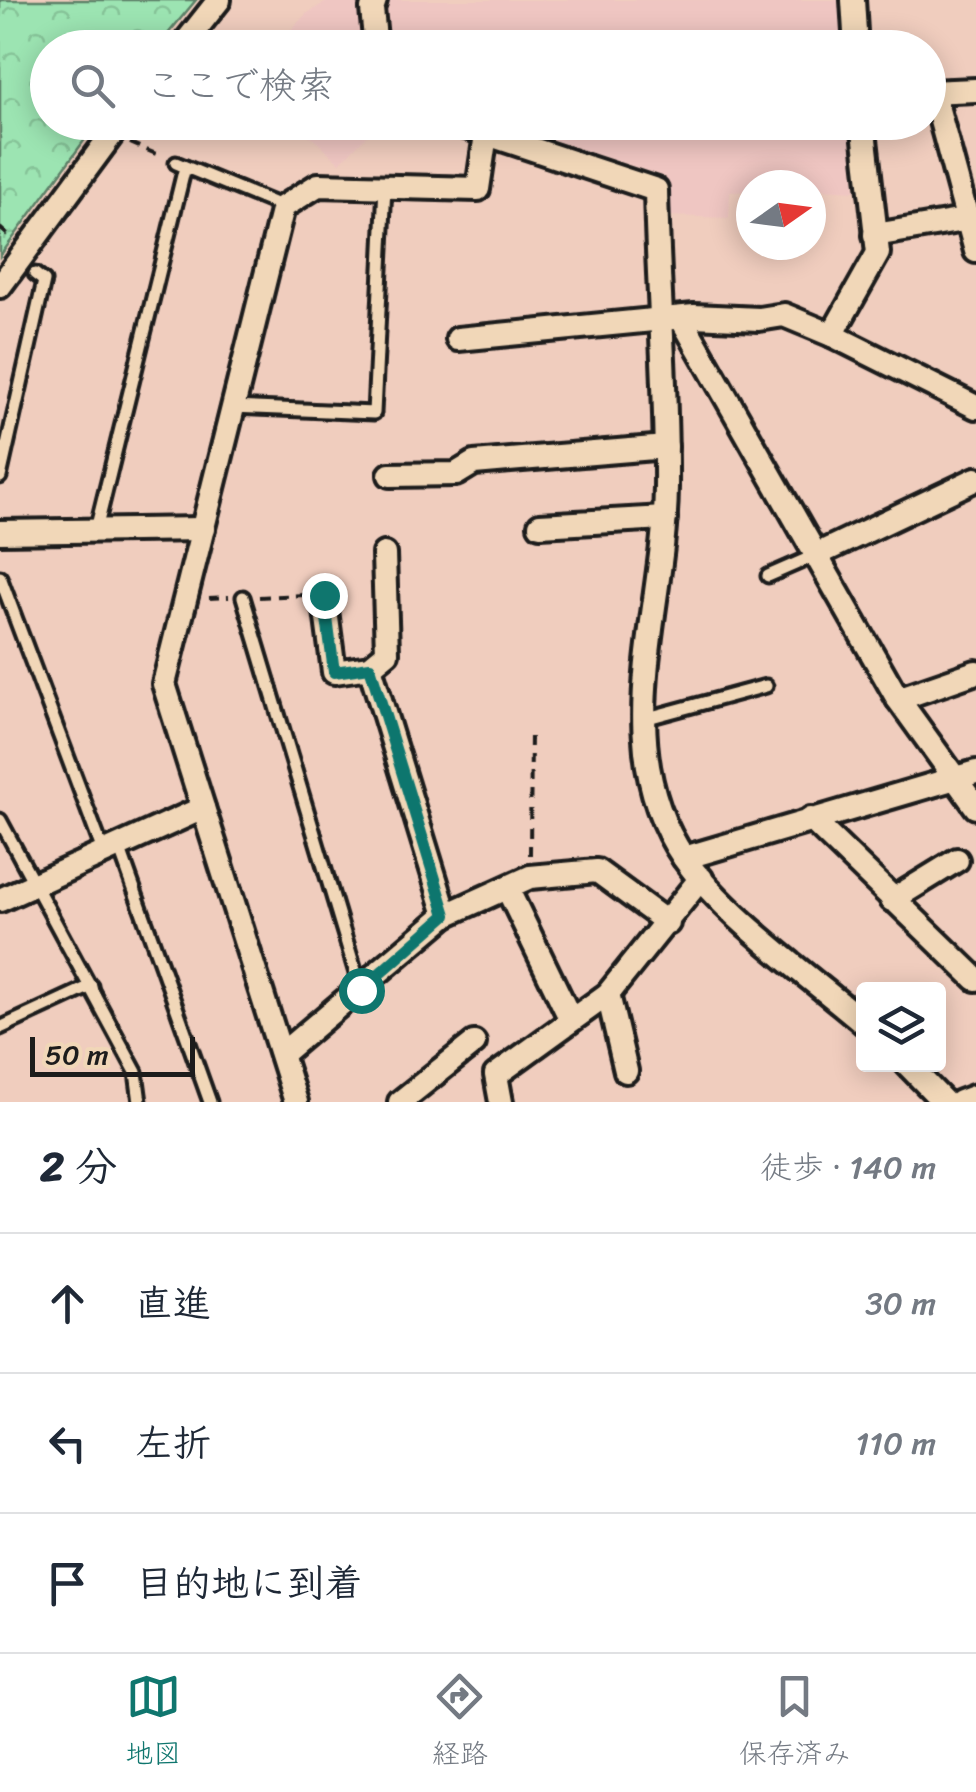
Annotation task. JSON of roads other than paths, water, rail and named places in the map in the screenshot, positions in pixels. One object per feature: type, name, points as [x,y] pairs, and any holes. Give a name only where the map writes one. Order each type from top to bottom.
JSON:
[{"type":"street","points":[[195,30],[219,0]]},
{"type":"street","points":[[374,30],[372,9],[376,0]]},
{"type":"street","points":[[853,0],[855,30]]},
{"type":"street","points":[[946,91],[976,90]]},
{"type":"street","points":[[0,286],[107,140]]},
{"type":"street","points":[[296,1102],[164,684],[283,207],[318,185],[478,190],[485,140]]},
{"type":"street","points":[[504,140],[656,190],[671,320],[666,518],[643,720],[654,794],[684,858],[701,878],[856,1015]]},
{"type":"street","points":[[832,335],[878,253],[864,140]]},
{"type":"street","points":[[946,140],[976,251]]},
{"type":"street","points":[[876,235],[970,219]]},
{"type":"street","points":[[458,339],[671,320],[759,320],[784,314],[976,407]]},
{"type":"street","points":[[671,320],[816,555],[898,699],[965,774],[976,807]]},
{"type":"street","points":[[390,476],[456,474],[474,463],[666,447]]},
{"type":"street","points":[[816,555],[976,479]]},
{"type":"street","points":[[540,524],[666,518]]},
{"type":"street","points":[[0,532],[203,529]]},
{"type":"street","points":[[324,595],[334,672],[370,667],[387,653],[384,554]]},
{"type":"street","points":[[370,667],[446,915]]},
{"type":"street","points":[[898,699],[976,672]]},
{"type":"street","points":[[684,858],[965,774]]},
{"type":"street","points":[[0,900],[203,808]]},
{"type":"street","points":[[811,819],[976,979]]},
{"type":"street","points":[[892,900],[957,860]]},
{"type":"street","points":[[283,1053],[446,915],[530,877],[597,870],[668,922]]},
{"type":"street","points":[[501,1102],[496,1075],[608,994],[701,878]]},
{"type":"street","points":[[507,888],[571,1020]]},
{"type":"street","points":[[608,994],[626,1071]]},
{"type":"street","points":[[400,1102],[474,1043]]},
{"type":"street","points":[[915,1072],[944,1102]]},
{"type":"street","points":[[960,1102],[976,1096]]},
{"type":"lane","points":[[96,530],[181,165],[283,207]]},
{"type":"lane","points":[[234,407],[374,413],[385,186]]},
{"type":"lane","points":[[0,477],[44,281],[35,274]]},
{"type":"lane","points":[[768,576],[816,555]]},
{"type":"lane","points":[[0,578],[210,1102]]},
{"type":"lane","points":[[244,597],[361,990]]},
{"type":"lane","points":[[643,720],[766,686]]},
{"type":"lane","points":[[0,820],[136,1072],[140,1102]]},
{"type":"lane","points":[[0,1028],[91,986]]}]
